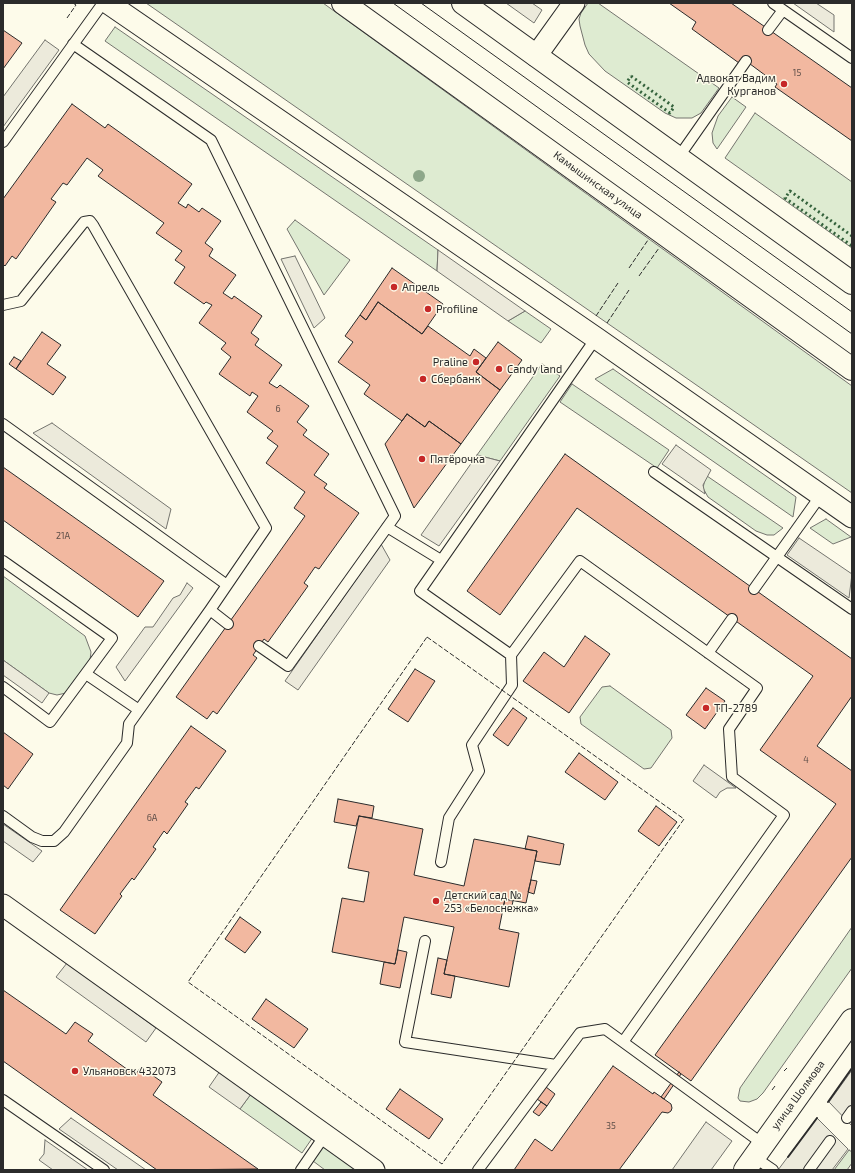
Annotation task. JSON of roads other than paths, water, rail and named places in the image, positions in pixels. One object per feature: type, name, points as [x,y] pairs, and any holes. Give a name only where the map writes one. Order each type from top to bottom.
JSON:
[{"type":"main road","name":"Камышинская улица","points":[[344,3],[852,368]]},
{"type":"main road","points":[[462,3],[852,283]]},
{"type":"main road","name":"улица Шолмова","points":[[754,1157],[852,1020]]},
{"type":"street","points":[[108,3],[596,338],[852,517]]},
{"type":"street","points":[[536,56],[574,3]]},
{"type":"street","points":[[3,905],[374,1170]]},
{"type":"lane","points":[[3,142],[103,3]]},
{"type":"lane","points":[[773,3],[852,58]]},
{"type":"lane","points":[[768,30],[783,10]]},
{"type":"lane","points":[[74,44],[211,140],[395,516],[288,666],[259,646]]},
{"type":"lane","points":[[678,158],[746,61]]},
{"type":"lane","points":[[3,305],[21,300],[84,222],[90,221],[266,528],[129,724],[127,743],[64,832],[54,841],[42,841],[32,837],[3,816]]},
{"type":"lane","points":[[511,655],[420,591],[596,338]]},
{"type":"lane","points":[[3,424],[227,585]]},
{"type":"lane","points":[[654,472],[852,609]]},
{"type":"lane","points":[[754,589],[821,495]]},
{"type":"lane","points":[[387,527],[441,560]]},
{"type":"lane","points":[[3,561],[112,638],[50,722],[3,687]]},
{"type":"lane","points":[[441,862],[449,818],[479,771],[472,745],[512,685],[511,655],[580,561],[757,688],[729,729],[732,777],[784,815],[623,1042]]},
{"type":"lane","points":[[210,610],[228,624]]},
{"type":"lane","points":[[708,653],[732,619]]},
{"type":"lane","points":[[86,674],[139,710]]},
{"type":"lane","points":[[425,940],[405,1042],[556,1065]]},
{"type":"lane","points":[[478,1170],[580,1033],[605,1029],[623,1042],[754,1157],[773,1170]]},
{"type":"lane","points":[[3,1100],[104,1170]]},
{"type":"lane","points":[[301,1170],[325,1135]]},
{"type":"lane","points":[[809,1170],[830,1141]]},
{"type":"tram line","points":[[393,3],[852,334]]},
{"type":"tram line","points":[[421,3],[852,312]]},
{"type":"place","name":"Адвокат Вадим Курганов","points":[[784,84]]},
{"type":"place","name":"Апрель","points":[[394,287]]},
{"type":"place","name":"Profiline","points":[[428,309]]},
{"type":"place","name":"Praline","points":[[476,362]]},
{"type":"place","name":"Candy land","points":[[499,369]]},
{"type":"place","name":"Сбербанк","points":[[423,379]]},
{"type":"place","name":"Пятёрочка","points":[[422,459]]},
{"type":"place","name":"ТП-2789","points":[[706,708]]},
{"type":"place","name":"Детский сад № 253 «Белоснежка»","points":[[436,901]]},
{"type":"place","name":"Ульяновск 432073","points":[[75,1071]]}]
